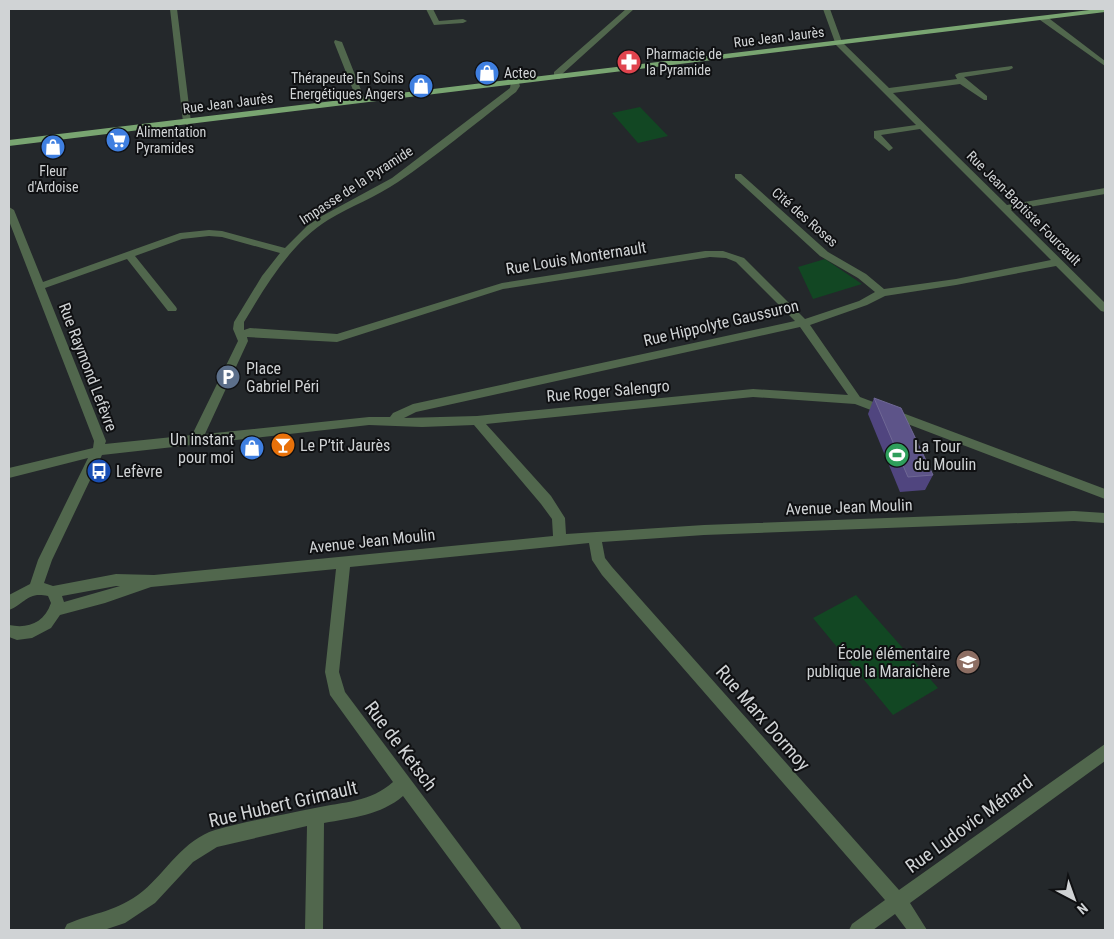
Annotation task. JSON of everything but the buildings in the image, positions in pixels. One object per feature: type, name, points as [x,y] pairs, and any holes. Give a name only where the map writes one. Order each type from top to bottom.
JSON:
[{"type":"main road","name":"Rue Jean Jaurès","points":[[9,143],[1105,10]]},
{"type":"street","points":[[173,9],[187,122]]},
{"type":"street","points":[[430,9],[437,23],[463,21]]},
{"type":"street","points":[[557,77],[557,74],[630,9]]},
{"type":"street","points":[[826,9],[839,43]]},
{"type":"street","points":[[1043,18],[1105,64]]},
{"type":"street","points":[[338,42],[361,100]]},
{"type":"street","name":"Rue Jean-Baptiste Fourcault","points":[[839,43],[1006,208],[1105,310]]},
{"type":"street","points":[[984,98],[962,81],[959,75],[1009,68]]},
{"type":"street","points":[[887,91],[962,81]]},
{"type":"street","name":"Impasse de la Pyramide","points":[[242,334],[238,329],[238,322],[269,272],[286,252],[324,219],[393,181],[408,170],[513,90],[516,86],[515,82]]},
{"type":"street","points":[[889,148],[877,136],[877,133],[923,126]]},
{"type":"street","name":"Cité des Roses","points":[[738,176],[824,254],[862,276],[882,293]]},
{"type":"street","points":[[1006,208],[1105,191]]},
{"type":"street","name":"Rue Raymond Lefèvre","points":[[9,210],[100,441],[98,451],[45,560],[35,588]]},
{"type":"street","points":[[39,287],[180,236],[209,233],[249,240],[286,252]]},
{"type":"street","name":"Rue Louis Monternault","points":[[242,334],[250,332],[337,338],[502,286],[720,253],[731,255],[740,260],[803,323],[854,395],[855,400]]},
{"type":"street","points":[[129,254],[172,309]]},
{"type":"street","name":"Rue Hippolyte Gaussuron","points":[[394,422],[397,416],[413,408],[803,323],[863,303],[882,293],[956,282],[1058,262]]},
{"type":"street","points":[[196,439],[243,341],[242,334]]},
{"type":"street","name":"Rue Roger Salengro","points":[[9,473],[98,451],[196,439],[369,421],[422,423],[477,420],[753,393],[855,400],[869,404],[1105,494]]},
{"type":"street","points":[[477,420],[546,500],[558,518],[560,539]]},
{"type":"street","name":"Avenue Jean Moulin","points":[[53,592],[116,580],[154,581],[560,539],[704,530],[1074,516],[1105,518]]},
{"type":"street","name":"Rue Marx Dormoy","points":[[594,537],[599,560],[897,902],[918,930]]},
{"type":"street","name":"Rue de Ketsch","points":[[344,560],[332,672],[338,694],[513,930]]},
{"type":"street","name":"Avenue Jean Moulin","points":[[56,610],[154,581]]},
{"type":"street","points":[[9,604],[19,595],[35,588],[48,589],[53,592],[58,603],[56,610],[46,623],[39,628],[22,634],[10,635]]},
{"type":"street","name":"Rue Ludovic Ménard","points":[[858,930],[1105,752]]},
{"type":"street","name":"Rue Hubert Grimault","points":[[73,930],[119,917],[149,897],[187,856],[214,839],[366,807],[379,803],[389,797],[405,783]]},
{"type":"street","points":[[314,930],[316,816]]},
{"type":"green space","points":[[640,107],[668,136],[638,143],[612,113]]},
{"type":"green space","points":[[825,259],[862,284],[813,299],[798,267]]},
{"type":"green space","points":[[856,595],[938,688],[893,715],[813,618]]},
{"type":"place","name":"Pharmacie de la Pyramide","points":[[629,62]]},
{"type":"place","name":"Acteo","points":[[487,73]]},
{"type":"place","name":"Thérapeute En Soins Energétiques Angers","points":[[421,86]]},
{"type":"place","name":"Alimentation Pyramides","points":[[118,140]]},
{"type":"place","name":"Fleur d'Ardoise","points":[[53,147]]},
{"type":"place","name":"Place Gabriel Péri","points":[[228,377]]},
{"type":"place","name":"Le P’tit Jaurès","points":[[283,445]]},
{"type":"place","name":"Un instant pour moi","points":[[252,448]]},
{"type":"place","name":"La Tour du Moulin","points":[[897,455]]},
{"type":"place","name":"Lefèvre","points":[[99,471]]},
{"type":"place","name":"École élémentaire publique la Maraichère","points":[[968,662]]}]
